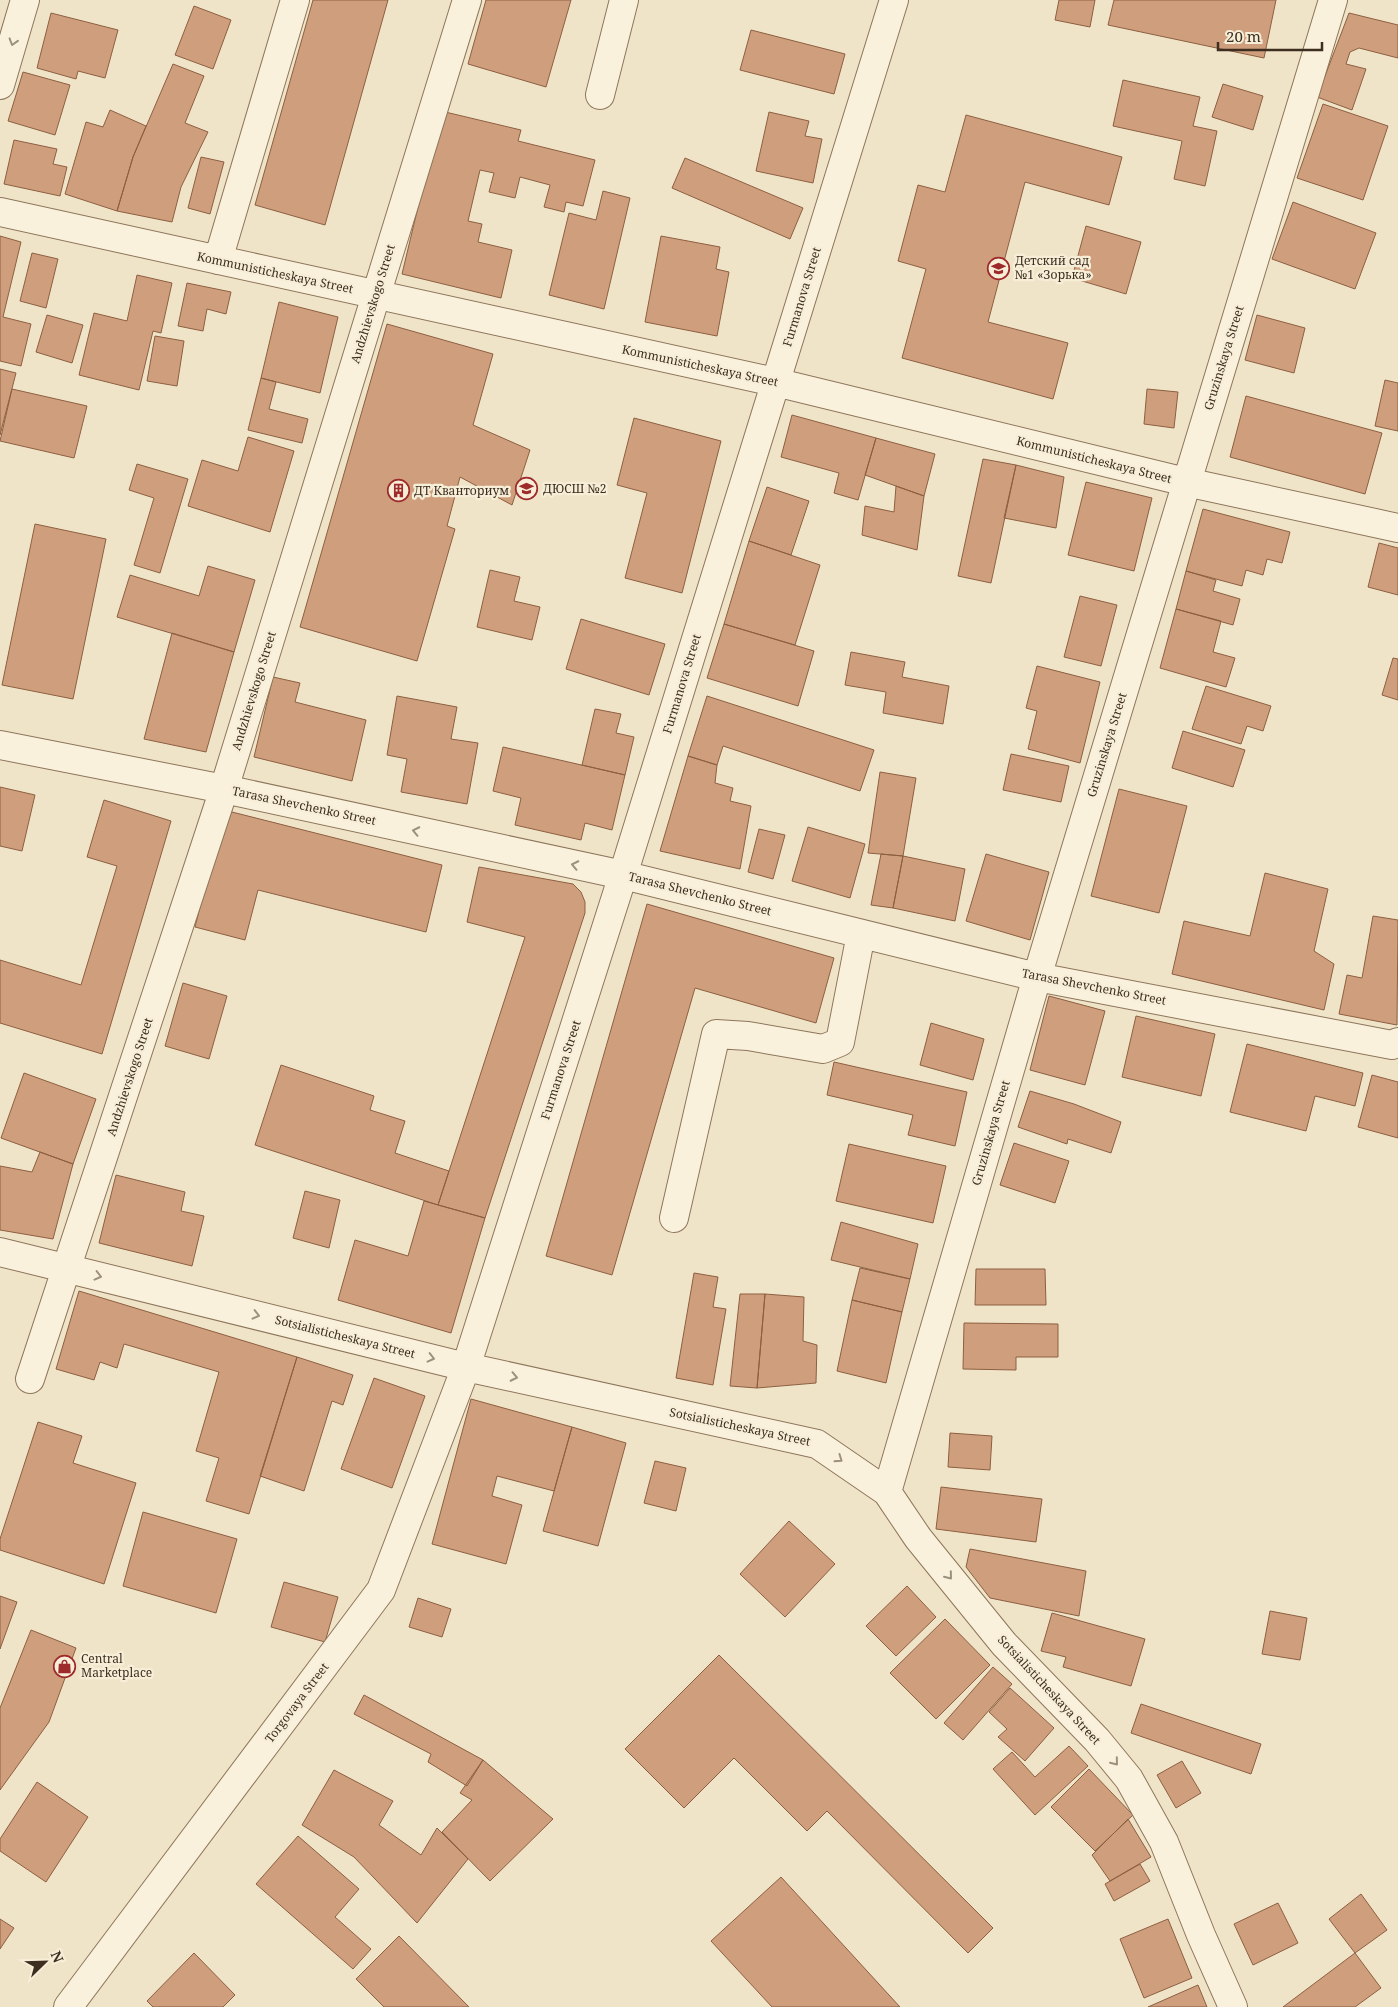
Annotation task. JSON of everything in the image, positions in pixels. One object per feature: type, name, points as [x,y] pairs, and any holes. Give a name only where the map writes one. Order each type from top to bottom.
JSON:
[{"type":"street","points":[[0,85],[25,0]]},
{"type":"street","points":[[218,260],[295,0]]},
{"type":"street","name":"Andzhievskogo Street","points":[[30,1379],[224,789],[467,0]]},
{"type":"street","points":[[600,95],[624,0]]},
{"type":"street","name":"Furmanova Street","points":[[466,1367],[622,875],[894,0]]},
{"type":"street","name":"Gruzinskaya Street","points":[[887,1492],[1037,977],[1333,0]]},
{"type":"street","name":"Kommunisticheskaya Street","points":[[0,212],[775,382],[1186,482],[1398,528]]},
{"type":"street","name":"Tarasa Shevchenko Street","points":[[0,746],[224,789],[622,875],[1037,977],[1392,1045],[1398,1042]]},
{"type":"street","points":[[674,1218],[716,1034],[748,1036],[823,1049],[840,1042],[861,934]]},
{"type":"street","name":"Sotsialisticheskaya Street","points":[[0,1252],[466,1367],[817,1444],[887,1492],[918,1538],[1004,1644],[1097,1740],[1129,1779],[1164,1842],[1201,1936],[1233,2007]]},
{"type":"street","name":"Torgovaya Street","points":[[68,2007],[381,1590],[466,1367]]},
{"type":"building","points":[[313,0],[388,0],[325,225],[255,205]]},
{"type":"building","points":[[486,0],[571,0],[546,87],[468,64]]},
{"type":"building","points":[[1059,0],[1095,0],[1090,27],[1055,20]]},
{"type":"building","points":[[1114,0],[1276,0],[1264,58],[1108,25]]},
{"type":"building","points":[[194,6],[231,20],[213,69],[175,55]]},
{"type":"building","points":[[51,13],[118,30],[105,78],[78,71],[76,79],[37,68]]},
{"type":"building","points":[[1349,13],[1398,25],[1398,58],[1359,48],[1350,52],[1346,64],[1366,69],[1352,110],[1317,97]]},
{"type":"building","points":[[751,30],[845,54],[834,94],[740,70]]},
{"type":"building","points":[[173,64],[204,76],[185,123],[208,132],[181,187],[172,222],[117,211],[133,157]]},
{"type":"building","points":[[23,72],[70,85],[55,135],[8,121]]},
{"type":"building","points":[[1123,80],[1200,97],[1193,126],[1217,131],[1205,186],[1174,179],[1182,141],[1113,126]]},
{"type":"building","points":[[1223,84],[1263,96],[1253,130],[1212,117]]},
{"type":"building","points":[[1323,104],[1388,126],[1363,200],[1297,178]]},
{"type":"building","points":[[110,110],[146,126],[133,157],[117,211],[65,194],[86,122],[103,127]]},
{"type":"building","points":[[441,111],[521,130],[518,141],[595,160],[583,206],[566,202],[564,212],[544,207],[550,185],[520,177],[515,198],[489,192],[494,173],[480,170],[468,221],[482,224],[478,242],[512,250],[501,298],[402,274]]},
{"type":"building","points":[[769,112],[809,121],[805,136],[822,139],[813,183],[756,171]]},
{"type":"building","points":[[966,115],[1122,157],[1109,205],[1025,182],[988,322],[1068,343],[1053,399],[902,358],[926,269],[898,261],[918,185],[945,192]]},
{"type":"building","points":[[14,140],[57,149],[53,164],[67,167],[60,196],[4,184]]},
{"type":"building","points":[[201,157],[224,162],[210,214],[188,208]]},
{"type":"building","points":[[685,158],[803,208],[790,239],[672,188]]},
{"type":"building","points":[[603,191],[630,198],[604,309],[549,295],[569,213],[596,220]]},
{"type":"building","points":[[1293,202],[1376,233],[1355,289],[1272,259]]},
{"type":"building","points":[[1086,226],[1141,242],[1126,294],[1072,278]]},
{"type":"building","points":[[0,236],[21,242],[3,317],[31,324],[21,366],[0,361]]},
{"type":"building","points":[[661,236],[720,247],[716,269],[729,272],[717,336],[645,322]]},
{"type":"building","points":[[32,253],[58,259],[46,308],[20,301]]},
{"type":"building","points":[[137,275],[172,283],[161,333],[153,331],[139,390],[79,375],[94,313],[127,321]]},
{"type":"building","points":[[187,283],[231,292],[226,314],[207,309],[203,331],[178,326]]},
{"type":"building","points":[[279,302],[338,317],[320,393],[261,378]]},
{"type":"building","points":[[47,315],[83,325],[72,363],[36,352]]},
{"type":"building","points":[[1257,315],[1305,328],[1294,373],[1245,360]]},
{"type":"building","name":"ДТ Кванториум","points":[[387,324],[493,354],[473,425],[530,450],[512,505],[460,477],[447,526],[455,529],[417,661],[300,627]]},
{"type":"building","points":[[155,336],[184,341],[177,386],[147,381]]},
{"type":"building","points":[[0,369],[16,373],[0,435]]},
{"type":"building","points":[[261,378],[276,382],[269,409],[308,419],[302,443],[248,430]]},
{"type":"building","points":[[1385,380],[1398,383],[1398,431],[1375,426]]},
{"type":"building","points":[[12,389],[87,406],[74,458],[0,441]]},
{"type":"building","points":[[1147,389],[1178,392],[1174,428],[1144,424]]},
{"type":"building","points":[[1246,396],[1382,433],[1365,494],[1230,457]]},
{"type":"building","points":[[792,415],[876,438],[858,500],[834,493],[839,473],[781,457]]},
{"type":"building","points":[[634,418],[721,441],[682,593],[625,578],[647,493],[617,485]]},
{"type":"building","points":[[248,437],[294,451],[270,532],[188,506],[202,460],[238,471]]},
{"type":"building","points":[[876,438],[935,454],[924,496],[865,475]]},
{"type":"building","points":[[983,459],[1016,465],[991,583],[958,576]]},
{"type":"building","points":[[137,464],[188,479],[160,573],[134,565],[154,498],[129,490]]},
{"type":"building","points":[[1016,465],[1064,477],[1056,528],[1004,518]]},
{"type":"building","points":[[1086,482],[1152,498],[1134,571],[1068,555]]},
{"type":"building","points":[[896,486],[924,496],[917,550],[862,535],[865,506],[894,512]]},
{"type":"building","points":[[767,487],[809,501],[791,555],[749,541]]},
{"type":"building","points":[[1203,509],[1290,532],[1282,563],[1267,559],[1263,575],[1246,570],[1242,586],[1186,571]]},
{"type":"building","points":[[35,524],[106,539],[73,699],[2,685]]},
{"type":"building","points":[[749,541],[820,565],[795,645],[724,624]]},
{"type":"building","points":[[1379,543],[1398,548],[1398,595],[1368,587]]},
{"type":"building","points":[[208,566],[255,580],[234,652],[117,617],[130,575],[199,596]]},
{"type":"building","points":[[490,570],[520,577],[514,601],[540,607],[532,640],[477,627]]},
{"type":"building","points":[[1186,571],[1216,580],[1213,591],[1240,599],[1233,625],[1176,609]]},
{"type":"building","points":[[1080,596],[1117,605],[1101,666],[1064,657]]},
{"type":"building","points":[[1176,609],[1221,621],[1213,652],[1235,658],[1226,687],[1160,668]]},
{"type":"building","points":[[581,619],[665,644],[649,695],[566,669]]},
{"type":"building","points":[[724,624],[814,651],[798,706],[707,678]]},
{"type":"building","points":[[172,633],[234,652],[206,752],[144,739]]},
{"type":"building","points":[[851,652],[905,662],[902,677],[949,686],[943,724],[883,713],[886,692],[845,685]]},
{"type":"building","points":[[1393,658],[1398,659],[1398,700],[1382,695]]},
{"type":"building","points":[[1037,666],[1100,682],[1080,763],[1028,749],[1037,711],[1026,708]]},
{"type":"building","points":[[273,677],[300,683],[295,702],[366,720],[352,781],[254,757]]},
{"type":"building","points":[[1206,686],[1271,706],[1263,731],[1247,726],[1241,744],[1192,729]]},
{"type":"building","points":[[397,696],[457,707],[451,739],[478,743],[467,804],[401,792],[407,759],[387,755]]},
{"type":"building","points":[[707,696],[874,750],[860,791],[723,746],[717,765],[688,756]]},
{"type":"building","points":[[595,709],[621,714],[616,733],[634,737],[625,775],[582,765]]},
{"type":"building","points":[[1183,731],[1245,750],[1233,787],[1172,768]]},
{"type":"building","points":[[503,747],[625,775],[612,830],[585,823],[581,840],[515,825],[521,798],[493,791]]},
{"type":"building","points":[[1011,754],[1069,766],[1061,802],[1003,790]]},
{"type":"building","points":[[688,756],[717,765],[715,783],[733,788],[730,801],[751,806],[740,869],[660,851]]},
{"type":"building","points":[[880,772],[916,778],[903,856],[868,853]]},
{"type":"building","points":[[0,787],[35,795],[22,851],[0,846]]},
{"type":"building","points":[[1119,789],[1187,806],[1159,913],[1091,896]]},
{"type":"building","points":[[104,800],[171,821],[102,1054],[0,1023],[0,960],[81,985],[117,866],[87,857]]},
{"type":"building","points":[[224,810],[442,865],[426,932],[258,890],[245,940],[195,927]]},
{"type":"building","points":[[808,827],[865,844],[850,898],[792,881]]},
{"type":"building","points":[[759,829],[785,835],[773,879],[748,872]]},
{"type":"building","points":[[881,854],[903,856],[893,908],[871,905]]},
{"type":"building","points":[[986,854],[1049,872],[1030,940],[966,921]]},
{"type":"building","points":[[903,856],[965,869],[955,921],[893,908]]},
{"type":"building","points":[[479,867],[573,884],[581,892],[585,902],[585,913],[485,1218],[438,1205],[525,937],[467,922]]},
{"type":"building","points":[[1265,873],[1328,889],[1314,951],[1334,964],[1324,1010],[1172,974],[1184,921],[1250,936]]},
{"type":"building","points":[[647,904],[834,958],[816,1023],[695,988],[612,1275],[546,1256]]},
{"type":"building","points":[[1373,916],[1398,920],[1397,1025],[1339,1014],[1347,975],[1362,978]]},
{"type":"building","points":[[183,983],[227,996],[209,1059],[165,1046]]},
{"type":"building","points":[[1049,996],[1105,1011],[1085,1085],[1030,1070]]},
{"type":"building","points":[[1136,1016],[1215,1034],[1201,1096],[1122,1077]]},
{"type":"building","points":[[931,1023],[984,1039],[973,1080],[920,1065]]},
{"type":"building","points":[[1247,1044],[1363,1073],[1355,1106],[1315,1096],[1306,1131],[1230,1112]]},
{"type":"building","points":[[834,1062],[967,1092],[955,1146],[908,1135],[913,1115],[827,1095]]},
{"type":"building","points":[[281,1065],[374,1096],[370,1110],[405,1121],[395,1153],[449,1171],[438,1205],[255,1145]]},
{"type":"building","points":[[24,1073],[96,1099],[73,1164],[1,1138]]},
{"type":"building","points":[[1372,1075],[1398,1082],[1398,1138],[1358,1127]]},
{"type":"building","points":[[1030,1091],[1074,1104],[1121,1122],[1111,1153],[1068,1139],[1067,1144],[1018,1127]]},
{"type":"building","points":[[1014,1143],[1069,1161],[1055,1203],[1000,1185]]},
{"type":"building","points":[[849,1144],[946,1166],[933,1223],[836,1201]]},
{"type":"building","points":[[40,1152],[73,1164],[53,1239],[0,1230],[0,1166],[32,1172]]},
{"type":"building","points":[[116,1175],[185,1192],[181,1211],[204,1216],[192,1266],[99,1243]]},
{"type":"building","points":[[305,1191],[340,1200],[329,1248],[293,1238]]},
{"type":"building","points":[[424,1201],[485,1218],[451,1333],[338,1300],[355,1240],[408,1256]]},
{"type":"building","points":[[841,1222],[918,1244],[910,1279],[831,1260]]},
{"type":"building","points":[[860,1268],[910,1279],[902,1312],[852,1300]]},
{"type":"building","points":[[976,1269],[1045,1269],[1046,1305],[975,1305]]},
{"type":"building","points":[[694,1273],[718,1277],[713,1307],[726,1309],[713,1385],[676,1378]]},
{"type":"building","points":[[79,1291],[297,1357],[249,1514],[206,1501],[219,1458],[196,1451],[219,1372],[124,1344],[117,1368],[100,1362],[94,1380],[56,1369]]},
{"type":"building","points":[[740,1294],[765,1294],[757,1388],[730,1386]]},
{"type":"building","points":[[765,1294],[804,1297],[803,1341],[817,1345],[816,1383],[757,1388]]},
{"type":"building","points":[[852,1300],[902,1312],[886,1383],[837,1371]]},
{"type":"building","points":[[964,1323],[1058,1324],[1058,1357],[1016,1357],[1016,1370],[963,1369]]},
{"type":"building","points":[[297,1357],[353,1375],[343,1405],[332,1401],[304,1491],[260,1476]]},
{"type":"building","points":[[374,1378],[425,1396],[392,1488],[341,1469]]},
{"type":"building","points":[[471,1399],[572,1427],[554,1491],[497,1476],[492,1496],[522,1505],[506,1564],[432,1544]]},
{"type":"building","points":[[38,1422],[82,1436],[73,1463],[136,1483],[104,1584],[0,1550],[0,1539]]},
{"type":"building","points":[[572,1427],[626,1443],[598,1546],[543,1531]]},
{"type":"building","points":[[950,1433],[992,1436],[990,1470],[948,1467]]},
{"type":"building","points":[[655,1461],[686,1468],[676,1511],[644,1503]]},
{"type":"building","points":[[941,1487],[1042,1499],[1036,1542],[936,1529]]},
{"type":"building","points":[[143,1512],[237,1539],[216,1613],[123,1586]]},
{"type":"building","points":[[789,1521],[835,1564],[785,1617],[740,1574]]},
{"type":"building","points":[[970,1549],[1086,1571],[1079,1616],[990,1598],[966,1567]]},
{"type":"building","points":[[284,1582],[338,1597],[325,1642],[271,1627]]},
{"type":"building","points":[[907,1586],[936,1617],[896,1656],[866,1626]]},
{"type":"building","points":[[0,1596],[17,1602],[0,1649]]},
{"type":"building","points":[[418,1598],[451,1609],[442,1637],[409,1627]]},
{"type":"building","points":[[1270,1611],[1307,1618],[1300,1660],[1262,1654]]},
{"type":"building","points":[[1052,1613],[1145,1639],[1131,1686],[1063,1667],[1066,1657],[1041,1651]]},
{"type":"building","points":[[945,1619],[990,1665],[936,1719],[890,1673]]},
{"type":"building","points":[[31,1630],[76,1648],[49,1722],[0,1790],[0,1708]]},
{"type":"building","points":[[719,1655],[993,1928],[968,1953],[827,1811],[807,1831],[734,1758],[684,1808],[625,1749]]},
{"type":"building","points":[[993,1667],[1012,1684],[963,1740],[944,1723]]},
{"type":"building","points":[[1010,1688],[1054,1728],[1025,1761],[998,1737],[1007,1729],[989,1712]]},
{"type":"building","points":[[364,1695],[483,1760],[467,1786],[428,1762],[431,1754],[354,1714]]},
{"type":"building","points":[[1141,1704],[1261,1744],[1251,1774],[1131,1733]]},
{"type":"building","points":[[1069,1746],[1088,1766],[1035,1815],[993,1769],[1012,1752],[1035,1777]]},
{"type":"building","points":[[483,1760],[553,1819],[490,1881],[442,1832],[472,1800],[460,1793]]},
{"type":"building","points":[[1182,1761],[1201,1793],[1176,1808],[1157,1775]]},
{"type":"building","points":[[1089,1769],[1133,1815],[1095,1851],[1051,1807]]},
{"type":"building","points":[[334,1770],[393,1801],[379,1825],[421,1855],[437,1828],[468,1859],[417,1923],[354,1857],[302,1825]]},
{"type":"building","points":[[37,1782],[88,1817],[46,1882],[0,1851],[0,1839]]},
{"type":"building","points":[[1128,1819],[1151,1857],[1110,1881],[1092,1855]]},
{"type":"building","points":[[298,1836],[359,1889],[335,1917],[371,1949],[353,1969],[256,1884]]},
{"type":"building","points":[[1140,1864],[1150,1881],[1114,1901],[1105,1884]]},
{"type":"building","points":[[781,1877],[900,2007],[772,2007],[711,1941]]},
{"type":"building","points":[[1361,1894],[1387,1930],[1355,1953],[1329,1919]]},
{"type":"building","points":[[1278,1903],[1298,1943],[1253,1965],[1234,1924]]},
{"type":"building","points":[[0,1919],[14,1928],[0,1949]]},
{"type":"building","points":[[1168,1919],[1192,1978],[1144,1998],[1120,1939]]},
{"type":"building","points":[[399,1936],[469,2007],[384,2007],[356,1979]]},
{"type":"building","points":[[194,1953],[235,1995],[223,2007],[153,2007],[147,2001]]},
{"type":"building","points":[[1355,1953],[1381,1988],[1355,2007],[1283,2007]]},
{"type":"building","points":[[1198,1985],[1207,2007],[1148,2007]]},
{"type":"place","name":"Детский сад №1 «Зорька»","points":[[999,268]]},
{"type":"place","name":"ДЮСШ №2","points":[[527,489]]},
{"type":"place","name":"ДТ Кванториум","points":[[398,491]]},
{"type":"place","name":"Central Marketplace","points":[[65,1666]]}]
